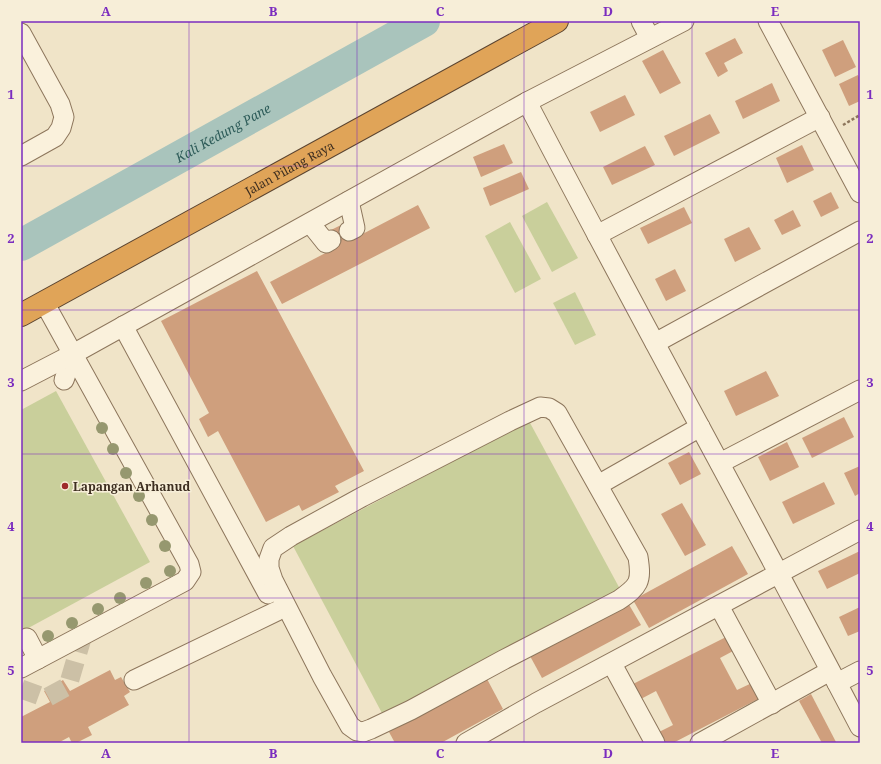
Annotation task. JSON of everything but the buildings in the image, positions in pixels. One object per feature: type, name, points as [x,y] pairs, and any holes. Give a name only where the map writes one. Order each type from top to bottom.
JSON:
[{"type":"highway","name":"Jalan Pilang Raya","points":[[21,315],[557,21]]},
{"type":"street","points":[[21,381],[124,326],[527,102],[645,29],[684,21]]},
{"type":"street","points":[[768,21],[860,193]]},
{"type":"street","points":[[21,33],[60,104],[64,117],[61,128],[54,137],[21,156]]},
{"type":"street","points":[[527,102],[860,728]]},
{"type":"street","points":[[597,235],[820,117]]},
{"type":"street","points":[[349,201],[355,228],[349,231]]},
{"type":"street","points":[[310,223],[326,243],[331,240]]},
{"type":"street","points":[[654,343],[860,231]]},
{"type":"street","points":[[21,668],[185,581],[192,572],[189,564],[44,302]]},
{"type":"street","points":[[124,326],[348,743]]},
{"type":"street","points":[[64,380],[73,354]]},
{"type":"street","points":[[720,463],[860,390]]},
{"type":"street","points":[[540,407],[550,408],[557,413],[598,485],[638,557],[641,571],[634,589],[619,600],[398,716],[363,732],[356,731],[350,726],[322,676],[273,580],[269,568],[269,559],[273,548],[291,536],[362,497],[510,420],[540,407]]},
{"type":"street","points":[[598,485],[700,427]]},
{"type":"street","points":[[466,743],[536,703],[612,664],[860,530]]},
{"type":"street","points":[[719,606],[772,704]]},
{"type":"street","points":[[134,680],[277,610]]},
{"type":"street","points":[[27,638],[38,659]]},
{"type":"street","points":[[612,664],[655,743]]},
{"type":"street","points":[[700,743],[772,704],[834,677],[860,671]]},
{"type":"green space","points":[[547,202],[578,258],[552,272],[522,216]]},
{"type":"green space","points":[[510,222],[541,279],[515,293],[485,236]]},
{"type":"green space","points":[[575,292],[596,335],[575,345],[553,303]]},
{"type":"green space","name":"Lapangan Arhanud","points":[[56,391],[150,562],[21,632],[21,410]]},
{"type":"green space","points":[[529,421],[620,589],[383,715],[293,546]]},
{"type":"waterway","name":"Kali Kedung Pane","points":[[21,245],[424,21]]},
{"type":"tunnel","points":[[21,689],[46,698],[68,686],[83,635]]},
{"type":"place","name":"Lapangan Arhanud","points":[[65,486]]}]
